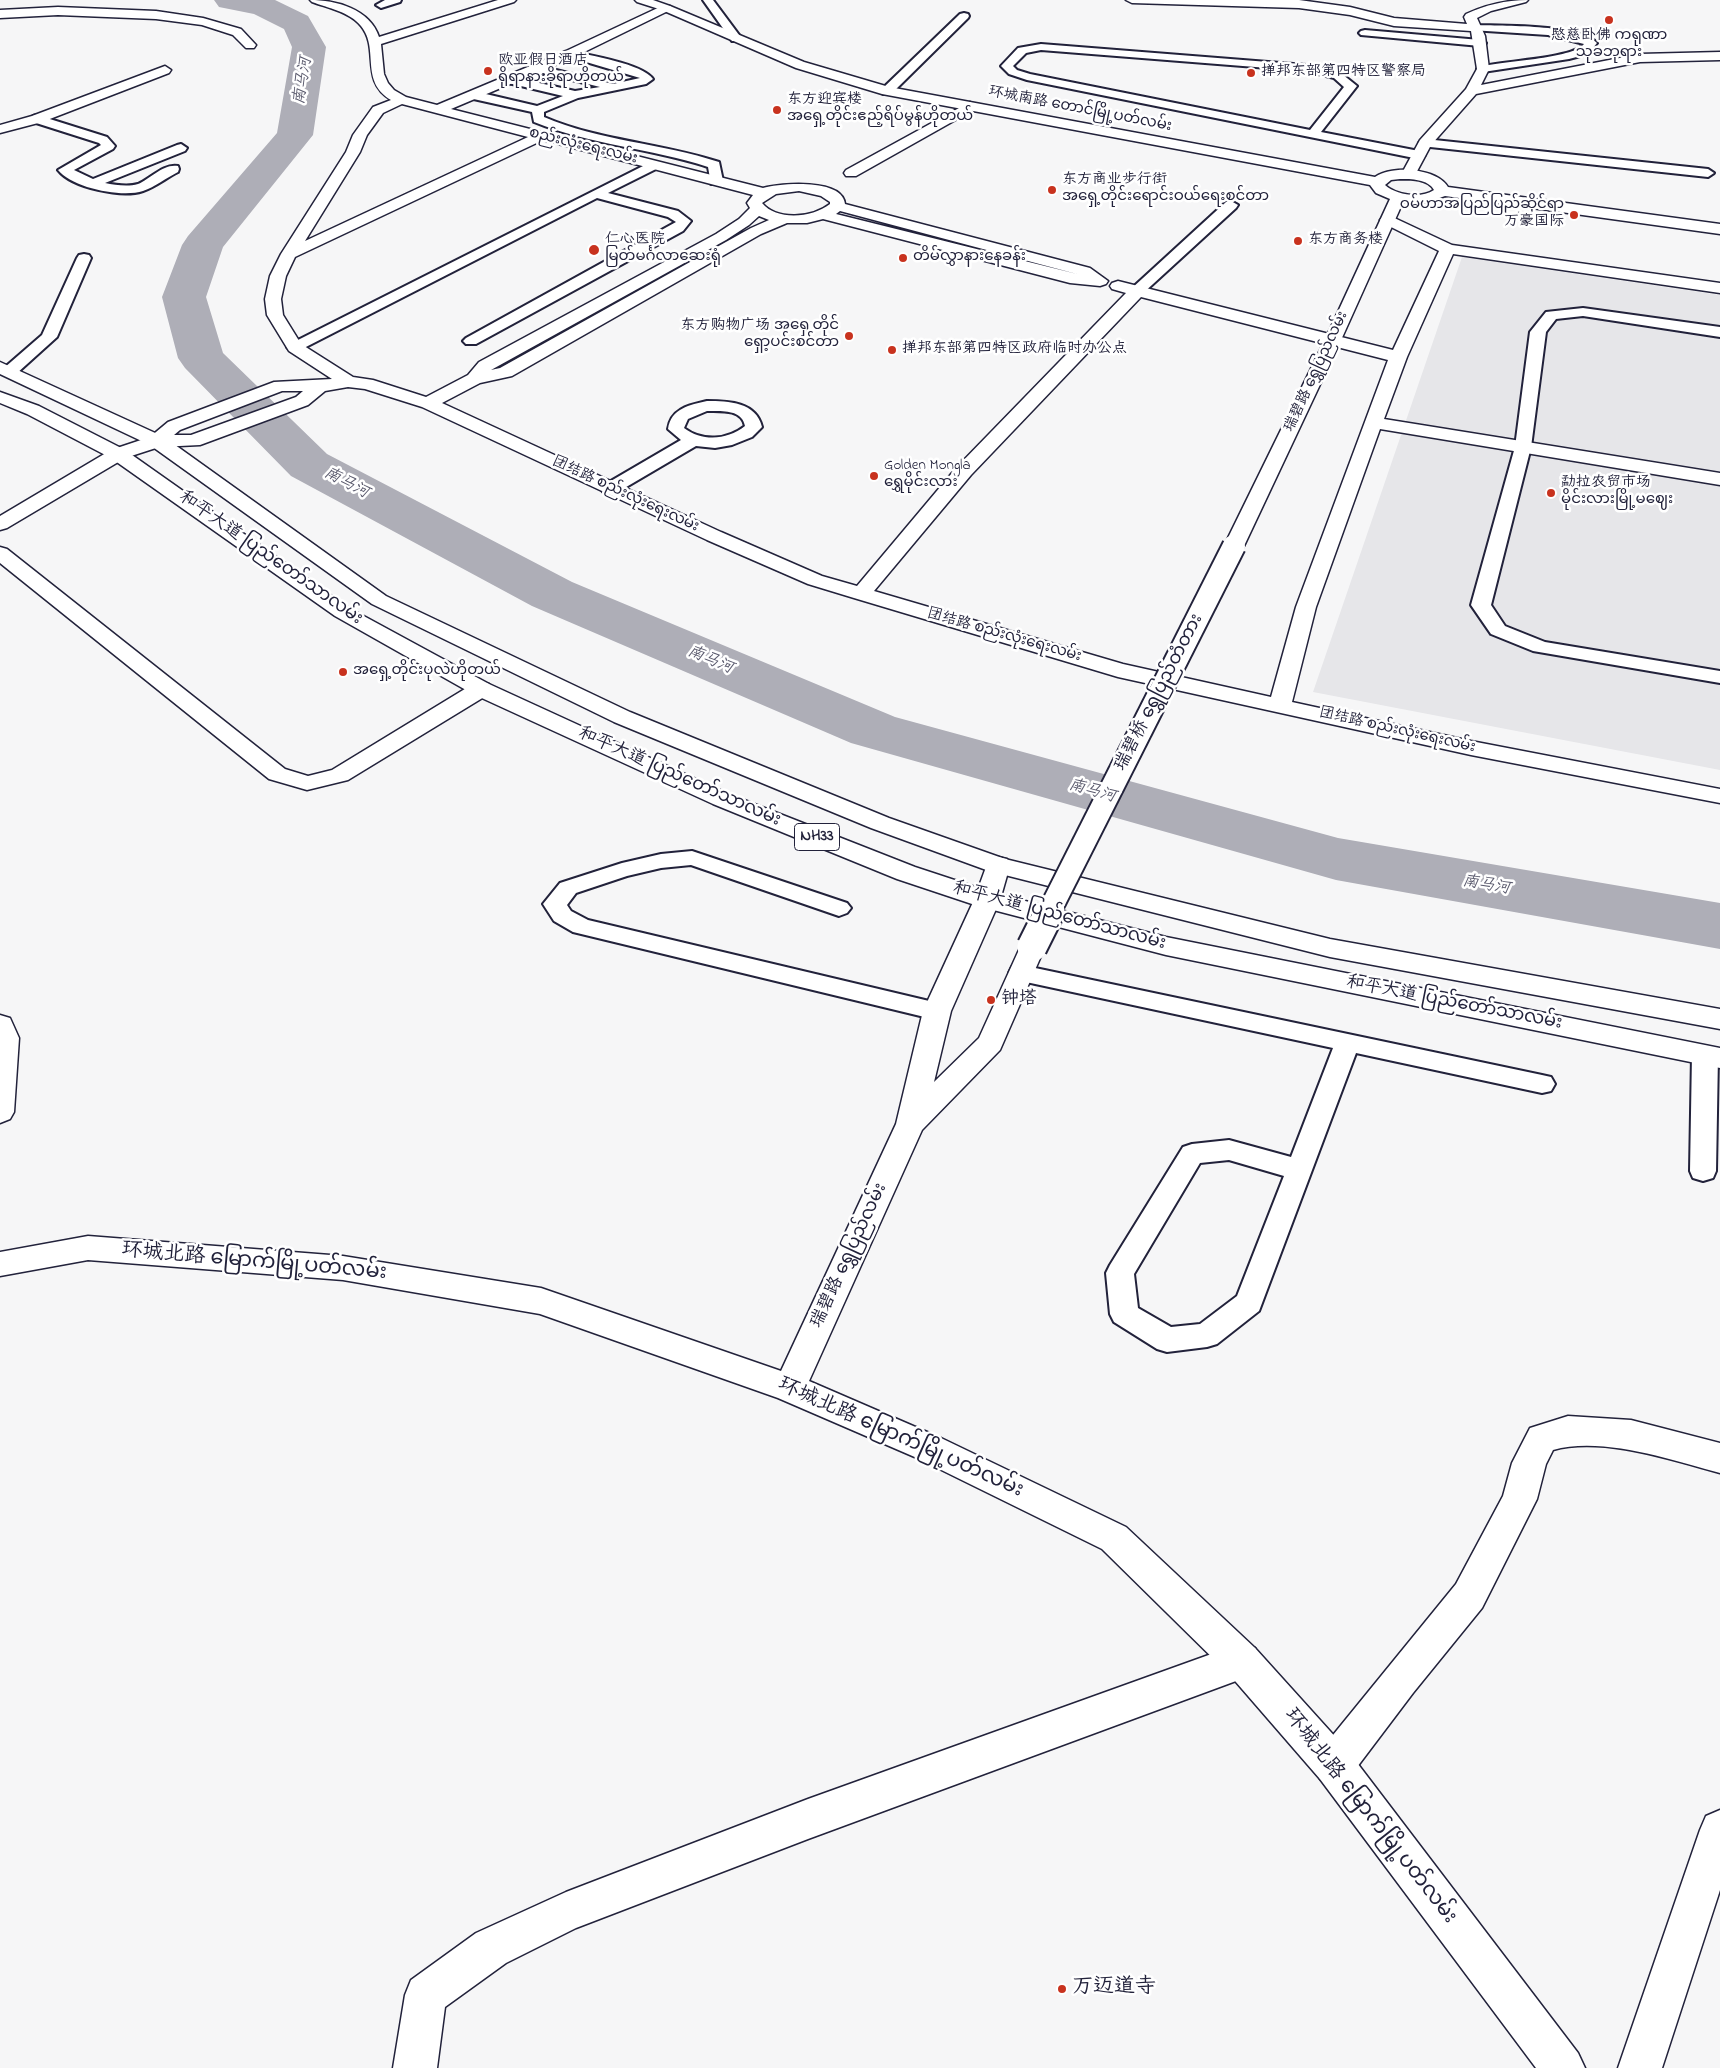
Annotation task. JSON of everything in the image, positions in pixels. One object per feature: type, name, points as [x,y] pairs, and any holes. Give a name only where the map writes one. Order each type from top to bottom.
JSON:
[{"type":"main road","points":[[0,5],[7,0]]},
{"type":"main road","name":"စည်းလုံးရေးလမ်း","points":[[316,0],[348,11],[367,25],[374,42],[380,85],[391,96],[437,110],[764,193]]},
{"type":"main road","points":[[374,42],[510,0]]},
{"type":"main road","name":"环城南路 တောင်မြို့ပတ်လမ်း","points":[[641,0],[666,8],[800,65],[887,91],[1377,182]]},
{"type":"main road","points":[[1132,0],[1299,4],[1350,11],[1394,22],[1475,28]]},
{"type":"main road","points":[[1408,175],[1422,149],[1472,91],[1483,69],[1480,43],[1470,17],[1487,9],[1517,0]]},
{"type":"main road","points":[[437,110],[570,54],[666,8]]},
{"type":"main road","points":[[0,14],[58,11],[156,15],[203,22],[237,32],[250,45]]},
{"type":"main road","points":[[1472,91],[1640,58],[1720,56]]},
{"type":"main road","points":[[0,129],[37,119],[165,70]]},
{"type":"main road","points":[[348,382],[295,347],[275,315],[273,299],[278,276],[289,254],[370,120],[378,110],[401,100]]},
{"type":"main road","points":[[970,106],[839,193],[805,218],[785,219],[764,214],[757,209],[754,203],[764,193],[784,188],[806,188],[839,193],[1070,278],[1100,281],[1136,292],[1398,357]]},
{"type":"main road","points":[[289,254],[541,136]]},
{"type":"main road","points":[[1442,191],[1439,184],[1434,181],[1408,175],[1389,176],[1377,182],[1383,192],[1398,197],[1427,198],[1442,191],[1720,229]]},
{"type":"main road","points":[[806,188],[839,193]]},
{"type":"main road","name":"瑞碧路 ရွှေပြည်လမ်း","points":[[1234,546],[1333,340],[1398,197]]},
{"type":"main road","points":[[474,379],[485,366],[721,238],[744,222],[757,209]]},
{"type":"main road","points":[[428,403],[474,379],[506,372],[756,231],[785,219]]},
{"type":"main road","points":[[1388,220],[1448,249],[1720,288]]},
{"type":"main road","points":[[1280,704],[1306,607],[1398,357],[1448,249]]},
{"type":"main road","points":[[861,594],[964,471],[1136,292]]},
{"type":"main road","name":"和平大道 ပြည်တော်သာလမ်း","points":[[5,369],[157,442],[379,600],[622,717],[880,824],[998,864],[1330,948],[1720,1019]]},
{"type":"main road","name":"团结路 စည်းလုံးရေးလမ်း","points":[[157,442],[174,426],[280,386],[320,386],[348,382],[367,384],[428,403],[610,489],[816,580],[861,594],[1118,670],[1280,704],[1471,748],[1720,796]]},
{"type":"main road","points":[[0,524],[118,454],[157,442],[193,441],[302,400],[320,386]]},
{"type":"main road","name":"和平大道 ပြည်တော်သာလမ်း","points":[[0,397],[33,410],[118,454],[342,612],[481,689],[721,799],[906,873],[987,900],[1166,946],[1713,1056]]},
{"type":"main road","points":[[1374,423],[1720,479]]},
{"type":"main road","name":"瑞碧桥 ရွှေပြည်တံတား","points":[[1032,947],[1234,546]]},
{"type":"main road","points":[[0,552],[277,774],[307,783],[340,775],[481,689]]},
{"type":"main road","name":"瑞碧路 ရွှေပြည်လမ်း","points":[[790,1388],[910,1124],[937,1011],[987,900],[998,864]]},
{"type":"main road","name":"瑞碧路 ရွှေပြည်လမ်း","points":[[910,1124],[990,1043],[1032,947]]},
{"type":"main road","points":[[0,1025],[5,1038],[0,1112]]},
{"type":"main road","name":"环城北路 မြောက်မြို့ပတ်လမ်း","points":[[0,1264],[88,1248],[343,1268],[541,1301],[790,1388],[929,1448],[1114,1538],[1242,1661],[1334,1765],[1563,2068]]},
{"type":"main road","points":[[1334,1765],[1469,1596],[1520,1499],[1529,1462],[1542,1438],[1568,1430],[1631,1435],[1720,1458]]},
{"type":"main road","points":[[415,2068],[426,1995],[499,1944],[566,1912],[799,1823],[1242,1661]]},
{"type":"main road","points":[[1640,2068],[1720,1830]]},
{"type":"lane","points":[[381,5],[396,0]]},
{"type":"lane","points":[[708,0],[736,39]]},
{"type":"lane","points":[[887,91],[964,16]]},
{"type":"lane","points":[[1475,28],[1539,31],[1575,36],[1591,43],[1584,52],[1565,57],[1483,69]]},
{"type":"lane","points":[[1365,33],[1480,43]]},
{"type":"lane","points":[[1313,134],[1350,86],[1338,76],[1306,68],[1041,47],[1022,50],[1007,66],[1013,72],[1027,77],[1313,134],[1422,149],[1708,174]]},
{"type":"lane","points":[[473,95],[538,110],[575,94],[642,82],[647,79],[646,76],[630,70],[570,54]]},
{"type":"lane","points":[[536,68],[617,87]]},
{"type":"lane","points":[[508,80],[575,94]]},
{"type":"lane","points":[[538,110],[538,119],[572,133],[692,157],[714,165],[716,181]]},
{"type":"lane","points":[[37,119],[102,140],[109,146],[64,170],[78,178],[117,189],[132,189],[141,187],[173,169]]},
{"type":"lane","points":[[94,183],[181,148]]},
{"type":"lane","points":[[295,347],[653,165]]},
{"type":"lane","points":[[471,341],[678,228],[684,221],[673,214],[596,194]]},
{"type":"lane","points":[[1136,292],[1231,206]]},
{"type":"lane","points":[[5,369],[49,337],[84,258]]},
{"type":"lane","points":[[1720,332],[1583,312],[1550,315],[1538,332],[1523,447],[1481,605],[1498,630],[1540,647],[1720,677]]},
{"type":"lane","points":[[610,489],[694,440]]},
{"type":"lane","points":[[839,908],[692,858],[661,861],[622,870],[568,888],[555,904],[562,916],[581,926],[937,1011]]},
{"type":"lane","points":[[1021,973],[1542,1084]]},
{"type":"lane","points":[[1299,1170],[1229,1150],[1192,1154],[1120,1273],[1124,1314],[1167,1340],[1207,1335],[1249,1303],[1348,1042]]},
{"type":"lane","points":[[1703,1171],[1713,1056]]},
{"type":"shaded area","name":"勐拉农贸市场 မိုင်းလားမြို့မဈေး","points":[[1462,257],[1720,295],[1720,770],[1313,692]]},
{"type":"waterway","name":"南马河","points":[[230,0],[264,7],[297,23],[309,47],[295,135],[203,245],[184,297],[201,358],[309,465],[552,594],[873,730],[1336,859],[1720,926]]},
{"type":"place","name":"愍慈卧佛 ကရုဏာ သုခဘုရား","points":[[1609,20]]},
{"type":"place","name":"欧亚假日酒店 ရိုရာနားခိုရာဟိုတယ်","points":[[488,71]]},
{"type":"place","name":"掸邦东部第四特区警察局","points":[[1251,73]]},
{"type":"place","name":"东方迎宾楼 အရှေ့တိုင်းဧည့်ရိပ်မွန်ဟိုတယ်","points":[[777,110]]},
{"type":"place","name":"东方商业步行街 အရှေ့တိုင်းရောင်းဝယ်ရေးစင်တာ","points":[[1052,190]]},
{"type":"place","name":"ဝမ်ဟာအပြည်ပြည်ဆိုင်ရာ 万豪国际","points":[[1574,215]]},
{"type":"place","name":"东方商务楼","points":[[1298,241]]},
{"type":"place","name":"仁心医院 မြတ်မင်္ဂလာဆေးရုံ","points":[[594,250]]},
{"type":"place","name":"တိမ်လွှာနားနေခန်း","points":[[903,258]]},
{"type":"place","name":"东方购物广场 အရှေ့တိုင် ရှော့ပင်းစင်တာ","points":[[849,336]]},
{"type":"place","name":"掸邦东部第四特区政府临时办公点","points":[[892,350]]},
{"type":"place","name":"Golden Mongla ရွှေမိုင်းလား","points":[[874,476]]},
{"type":"place","name":"勐拉农贸市场 မိုင်းလားမြို့မဈေး","points":[[1551,493]]},
{"type":"place","name":"အရှေ့တိုင်းပုလဲဟိုတယ်","points":[[343,672]]},
{"type":"place","name":"钟塔","points":[[991,1000]]},
{"type":"place","name":"万迈道寺","points":[[1062,1989]]}]
